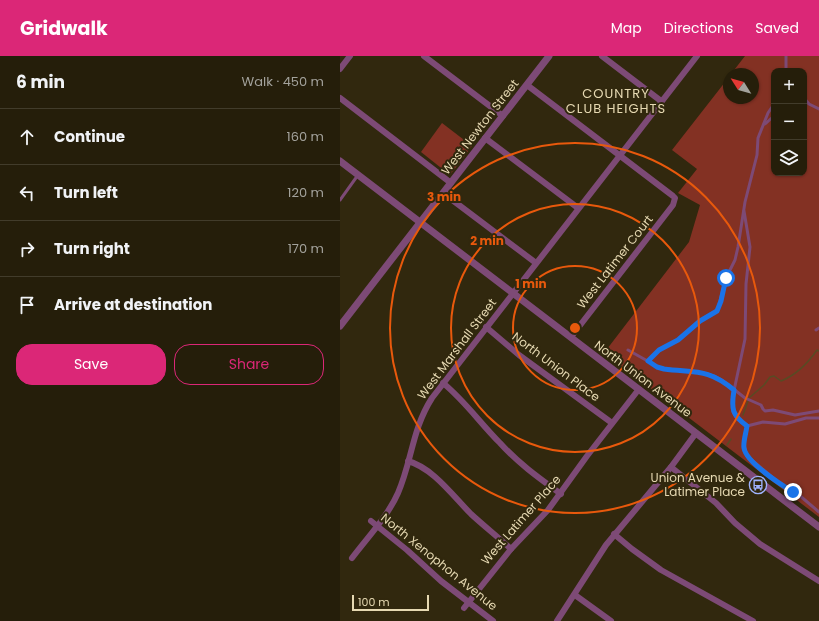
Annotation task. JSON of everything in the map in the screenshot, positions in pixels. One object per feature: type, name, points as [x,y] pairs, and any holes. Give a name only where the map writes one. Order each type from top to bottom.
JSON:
[{"type":"street","points":[[340,69],[350,56]]},
{"type":"street","points":[[424,56],[502,116]]},
{"type":"street","name":"West Newton Street","points":[[340,326],[549,56]]},
{"type":"street","points":[[602,56],[661,101]]},
{"type":"street","name":"West Marshall Street","points":[[352,558],[392,506],[397,495],[419,423],[428,405],[443,383],[697,56]]},
{"type":"street","points":[[527,85],[619,155]]},
{"type":"street","points":[[340,98],[451,183]]},
{"type":"street","points":[[485,138],[578,208]]},
{"type":"street","name":"West Latimer Court","points":[[571,337],[673,205],[675,198],[619,155]]},
{"type":"street","name":"North Union Avenue","points":[[340,161],[819,527]]},
{"type":"street","points":[[443,193],[536,263]]},
{"type":"street","name":"North Union Place","points":[[486,327],[518,355],[612,423]]},
{"type":"street","points":[[443,383],[457,394],[509,453],[561,494]]},
{"type":"street","name":"West Latimer Place","points":[[464,608],[511,549],[561,494],[612,423],[639,389]]},
{"type":"street","points":[[557,621],[614,534],[671,467],[696,433]]},
{"type":"street","points":[[408,461],[418,464],[430,472],[473,516],[511,549]]},
{"type":"street","points":[[671,467],[716,503],[760,544],[819,582]]},
{"type":"street","name":"North Xenophon Avenue","points":[[371,521],[441,581],[493,621]]},
{"type":"street","points":[[614,534],[661,570],[753,621]]},
{"type":"street","points":[[575,595],[611,621]]},
{"type":"lane","points":[[786,56],[786,68]]},
{"type":"lane","points":[[807,102],[819,109]]},
{"type":"lane","points":[[648,361],[659,350],[678,340],[700,321],[717,311],[721,301],[726,278],[735,260],[744,211],[757,155],[758,138],[771,108]]},
{"type":"lane","points":[[764,125],[771,119]]},
{"type":"lane","points":[[340,200],[358,175]]},
{"type":"lane","points":[[744,211],[750,247],[746,284],[745,340],[732,400],[733,412],[737,419],[747,426],[763,422],[785,424],[806,418],[819,418]]},
{"type":"lane","points":[[628,350],[657,367],[709,374],[722,380],[745,398],[761,405],[765,411],[773,410],[795,415],[819,411]]},
{"type":"lane","points":[[747,426],[744,444],[747,456],[783,486],[799,495],[819,512]]},
{"type":"shaded area","points":[[745,56],[819,56],[819,517],[604,353],[689,242],[700,205],[678,193],[697,169],[672,150],[723,85],[723,104],[759,104],[759,68],[736,68]]},
{"type":"shaded area","points":[[442,123],[472,146],[450,175],[421,152]]},
{"type":"waterway","points":[[743,415],[749,398],[764,385],[770,377],[774,376],[781,381],[801,368],[817,350],[819,351]]},
{"type":"waterway","points":[[727,445],[731,439]]},
{"type":"place","name":"Union Avenue & Latimer Place","points":[[758,485]]},
{"type":"district","name":"COUNTRY CLUB HEIGHTS","points":[[616,100]]},
{"type":"route","points":[[726,278],[721,301],[717,311],[700,321],[678,340],[659,350],[648,361],[651,364],[664,369],[709,374],[722,380],[734,390],[732,400],[733,412],[737,419],[747,426],[744,444],[744,450],[747,456],[752,462],[793,492]]}]
